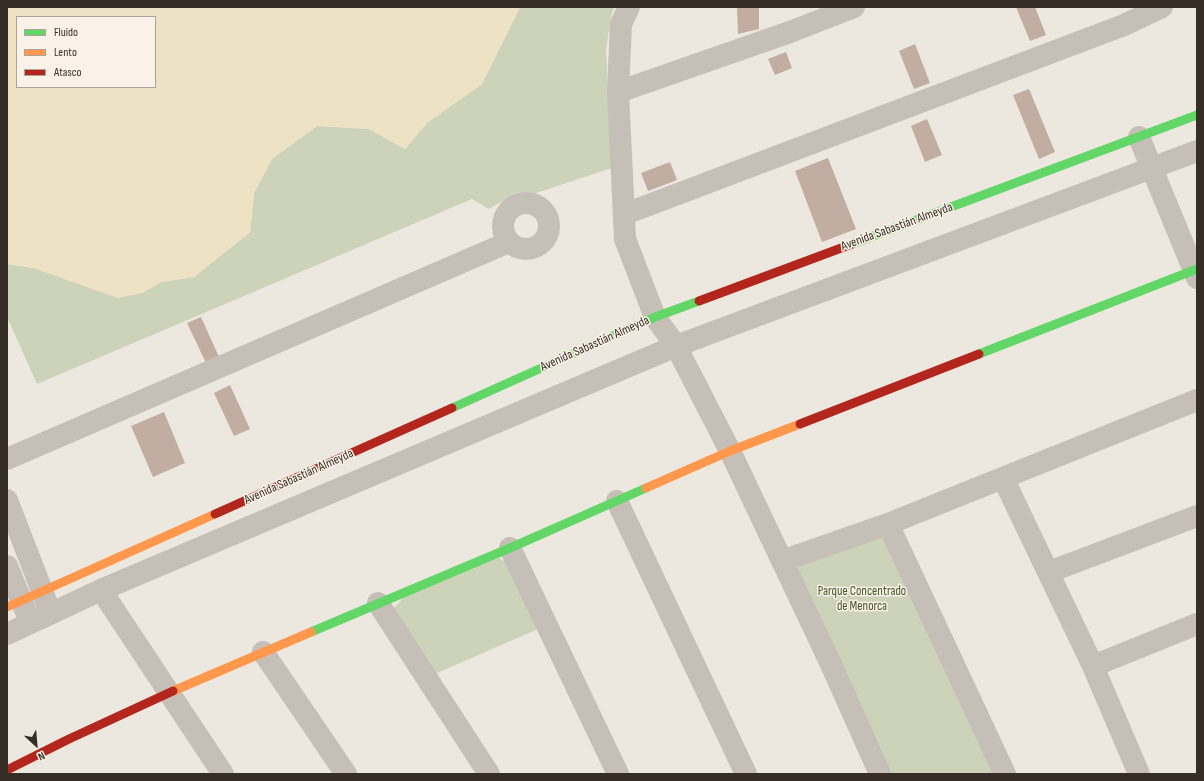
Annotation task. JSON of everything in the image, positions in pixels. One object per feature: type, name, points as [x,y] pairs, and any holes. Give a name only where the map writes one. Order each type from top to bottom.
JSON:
[{"type":"street","points":[[629,7],[621,24],[618,92],[625,239],[655,317],[676,346],[730,451],[880,774]]},
{"type":"street","points":[[618,92],[790,32],[854,7]]},
{"type":"street","points":[[624,214],[1124,16],[1162,7]]},
{"type":"street","name":"Avenida Sabastián Almeyda","points":[[14,604],[655,317],[1197,115]]},
{"type":"street","points":[[7,770],[69,739],[169,693],[378,602],[510,548],[730,451],[1196,272],[1151,168],[1140,137]]},
{"type":"street","name":"Avenida Sabastián Almeyda","points":[[7,634],[101,590],[676,346],[1197,151]]},
{"type":"street","points":[[7,459],[509,242]]},
{"type":"street","points":[[782,561],[888,524],[1197,400]]},
{"type":"street","points":[[1003,478],[1093,666],[1139,774]]},
{"type":"street","points":[[7,500],[51,614]]},
{"type":"street","points":[[617,501],[746,774]]},
{"type":"street","points":[[1049,572],[1197,516]]},
{"type":"street","points":[[888,524],[1005,774]]},
{"type":"street","points":[[510,548],[618,774]]},
{"type":"street","points":[[7,566],[14,604],[30,623]]},
{"type":"street","points":[[101,590],[223,774]]},
{"type":"street","points":[[378,602],[490,774]]},
{"type":"street","points":[[1093,666],[1197,624]]},
{"type":"street","points":[[262,652],[346,774]]},
{"type":"green space","points":[[520,7],[615,7],[612,12],[606,50],[612,168],[536,193],[518,192],[489,209],[472,199],[37,384],[7,317],[7,264],[33,268],[142,293],[161,282],[194,277],[250,232],[254,193],[272,159],[317,126],[369,129],[405,149],[427,123],[482,84]]},
{"type":"green space","name":"Parque Concentrado de Menorca","points":[[874,534],[885,540],[994,774],[887,774],[797,569],[805,559]]},
{"type":"green space","points":[[499,558],[507,563],[538,629],[435,674],[394,608],[403,598]]},
{"type":"sand","points":[[7,7],[520,7],[482,84],[427,123],[405,149],[369,129],[317,126],[272,159],[254,193],[250,232],[194,277],[161,282],[142,293],[118,298],[33,268],[7,264]]},
{"type":"building","points":[[737,7],[759,7],[759,29],[738,34]]},
{"type":"building","points":[[1016,7],[1035,7],[1046,35],[1030,41]]},
{"type":"building","points":[[915,44],[930,83],[914,89],[899,51]]},
{"type":"building","points":[[786,52],[792,68],[775,75],[768,59]]},
{"type":"building","points":[[1029,89],[1055,152],[1039,159],[1013,95]]},
{"type":"building","points":[[927,119],[942,155],[925,162],[911,126]]},
{"type":"building","points":[[828,158],[856,229],[822,242],[795,171]]},
{"type":"building","points":[[670,162],[677,180],[648,191],[641,173]]},
{"type":"building","points":[[201,317],[219,357],[206,363],[187,323]]},
{"type":"building","points":[[230,385],[250,429],[234,436],[214,393]]},
{"type":"building","points":[[164,412],[185,463],[153,477],[131,426]]},
{"type":"traffic: fast","points":[[852,244],[1197,115]]},
{"type":"traffic: fast","points":[[979,354],[1197,269]]},
{"type":"traffic: fast","points":[[452,408],[655,317],[699,301]]},
{"type":"traffic: fast","points":[[311,632],[510,548],[646,488]]},
{"type":"traffic: slow","points":[[646,488],[730,451],[800,424]]},
{"type":"traffic: slow","points":[[7,607],[215,514]]},
{"type":"traffic: slow","points":[[173,691],[311,632]]},
{"type":"traffic: jam","points":[[699,301],[852,244]]},
{"type":"traffic: jam","points":[[800,424],[979,354]]},
{"type":"traffic: jam","points":[[215,514],[452,408]]},
{"type":"traffic: jam","points":[[7,770],[69,739],[173,691]]}]
